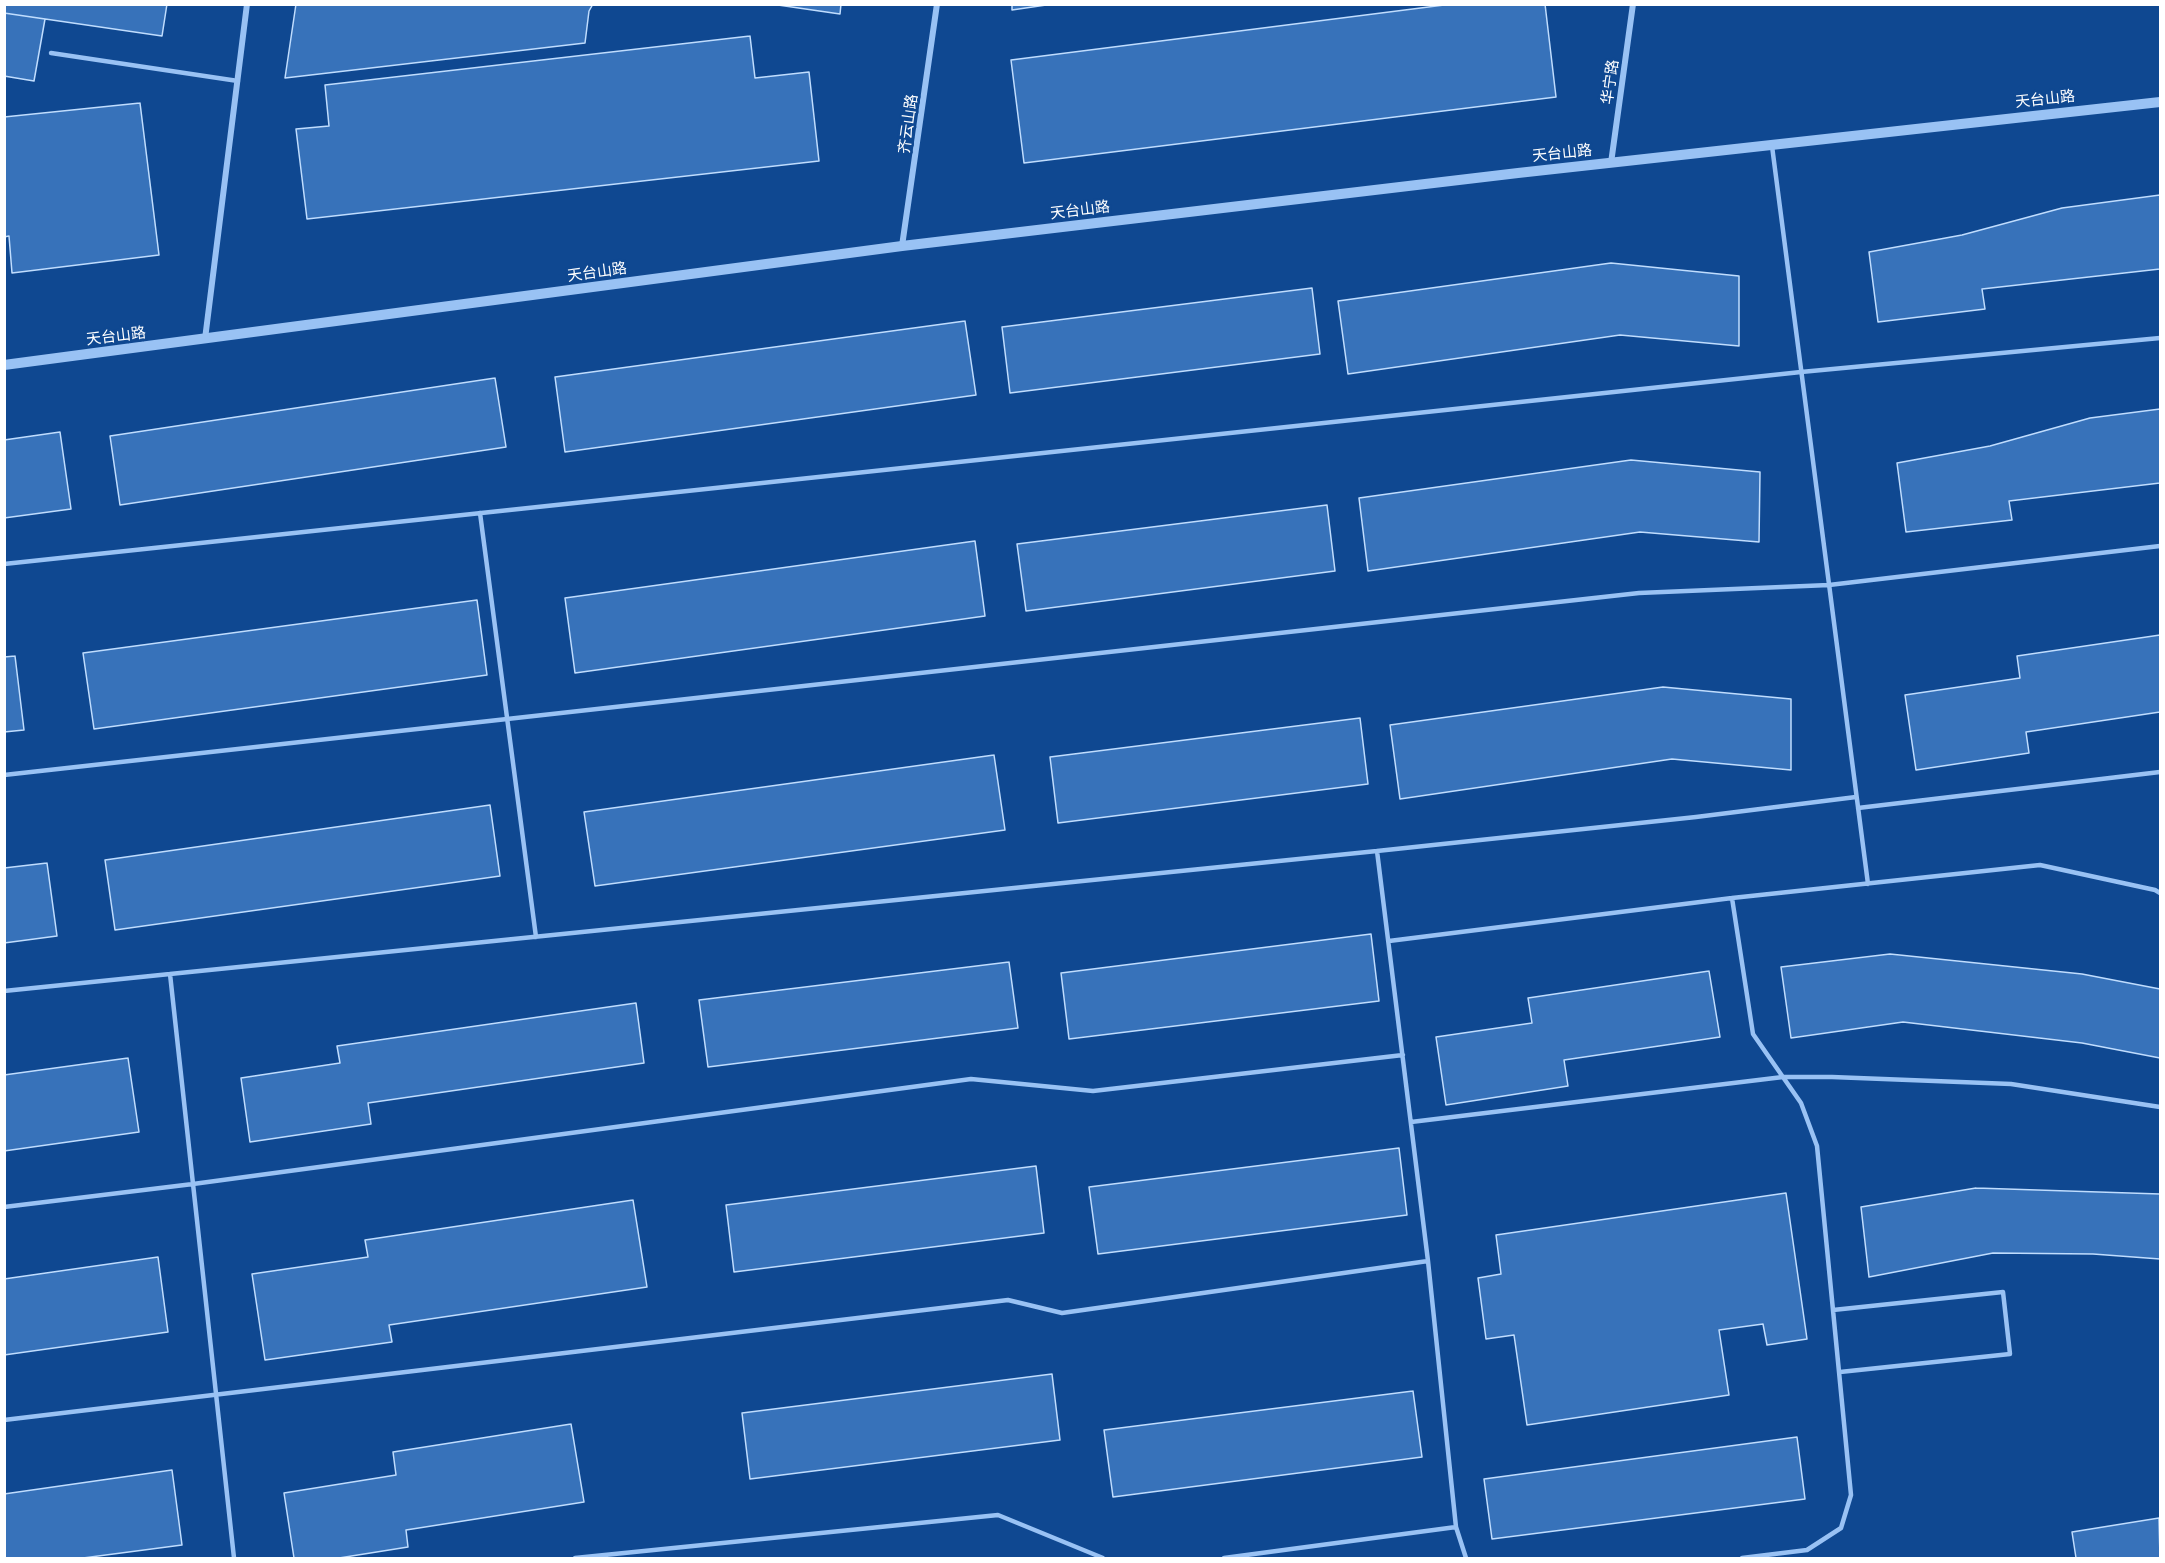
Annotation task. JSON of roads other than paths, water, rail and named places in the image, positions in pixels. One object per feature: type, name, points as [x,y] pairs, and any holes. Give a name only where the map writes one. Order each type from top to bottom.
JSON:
[{"type":"street","points":[[205,340],[247,4]]},
{"type":"street","name":"齐云山路","points":[[902,246],[937,4]]},
{"type":"street","name":"华宁路","points":[[1611,163],[1633,4]]},
{"type":"street","name":"天台山路","points":[[4,365],[902,246],[1611,163],[2160,102]]},
{"type":"lane","points":[[51,53],[238,81]]},
{"type":"lane","points":[[1772,145],[1868,884]]},
{"type":"lane","points":[[4,564],[1801,372],[2160,338]]},
{"type":"lane","points":[[480,513],[536,937]]},
{"type":"lane","points":[[4,775],[1639,593],[1829,585],[2160,546]]},
{"type":"lane","points":[[1858,808],[2160,772]]},
{"type":"lane","points":[[4,991],[1377,852],[1856,797]]},
{"type":"lane","points":[[1377,852],[1428,1261],[1456,1527],[1466,1558]]},
{"type":"lane","points":[[1389,941],[1732,898],[2040,865],[2160,893]]},
{"type":"lane","points":[[1732,898],[1753,1034],[1801,1103],[1817,1146],[1851,1495],[1841,1528],[1807,1550],[1742,1558]]},
{"type":"lane","points":[[170,974],[234,1558]]},
{"type":"lane","points":[[4,1208],[971,1079],[1094,1091],[1403,1055]]},
{"type":"lane","points":[[1411,1122],[1783,1077],[2012,1084],[2160,1107]]},
{"type":"lane","points":[[4,1420],[1008,1300],[1062,1313],[1428,1261]]},
{"type":"lane","points":[[1833,1310],[2003,1292],[2010,1354],[1840,1372]]},
{"type":"lane","points":[[575,1558],[998,1515],[1103,1558]]},
{"type":"lane","points":[[1224,1558],[1456,1527]]},
{"type":"lane","points":[[660,1550],[661,1558]]}]
